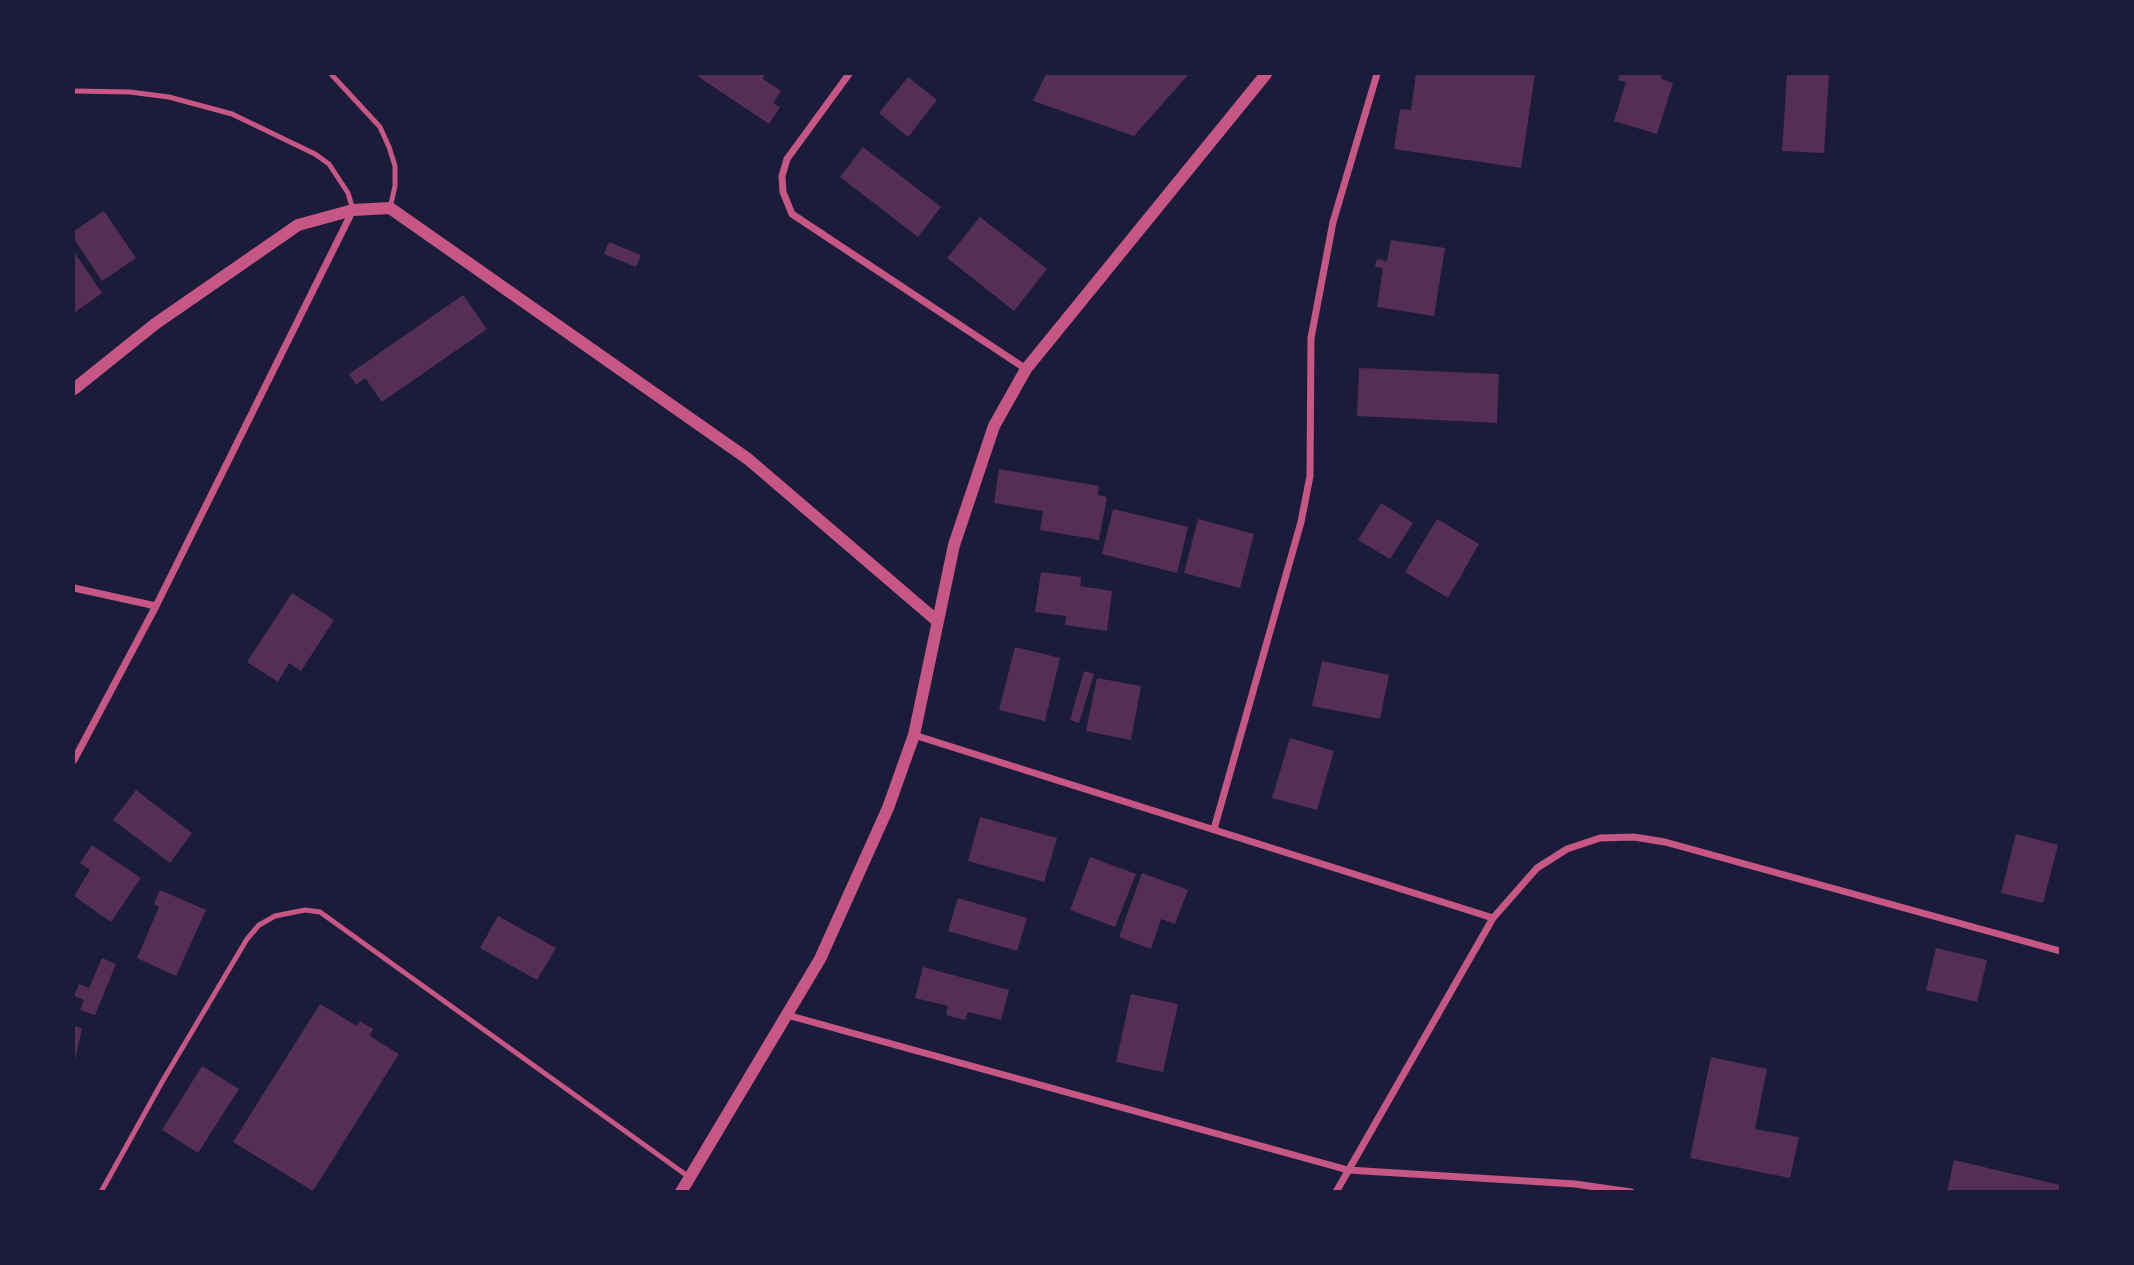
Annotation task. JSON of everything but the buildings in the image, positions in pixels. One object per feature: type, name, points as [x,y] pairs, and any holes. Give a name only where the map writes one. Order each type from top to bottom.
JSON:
[{"type":"street","points":[[849,74],[787,159],[782,176],[783,192],[793,214],[1026,369]]},
{"type":"street","points":[[681,1192],[820,959],[888,808],[914,735],[936,620],[954,545],[975,476],[995,426],[1026,369],[1265,74]]},
{"type":"street","points":[[1214,829],[1301,522],[1310,476],[1311,338],[1333,222],[1377,74]]},
{"type":"street","points":[[74,389],[155,324],[298,225],[353,210],[390,208],[748,460],[936,620]]},
{"type":"street","points":[[74,760],[156,606],[353,210]]},
{"type":"street","points":[[74,588],[156,606]]},
{"type":"street","points":[[914,735],[1493,918]]},
{"type":"street","points":[[1336,1192],[1493,918],[1537,868],[1567,849],[1601,838],[1634,837],[1665,842],[2060,951]]},
{"type":"street","points":[[787,1015],[1348,1170],[1575,1184],[1631,1192]]},
{"type":"lane","points":[[331,74],[380,127],[389,147],[395,186],[390,208]]},
{"type":"lane","points":[[74,91],[130,92],[169,97],[232,114],[322,159],[340,178],[353,210]]},
{"type":"lane","points":[[101,1192],[162,1082],[247,939],[259,925],[275,916],[305,910],[320,912],[689,1177]]}]
